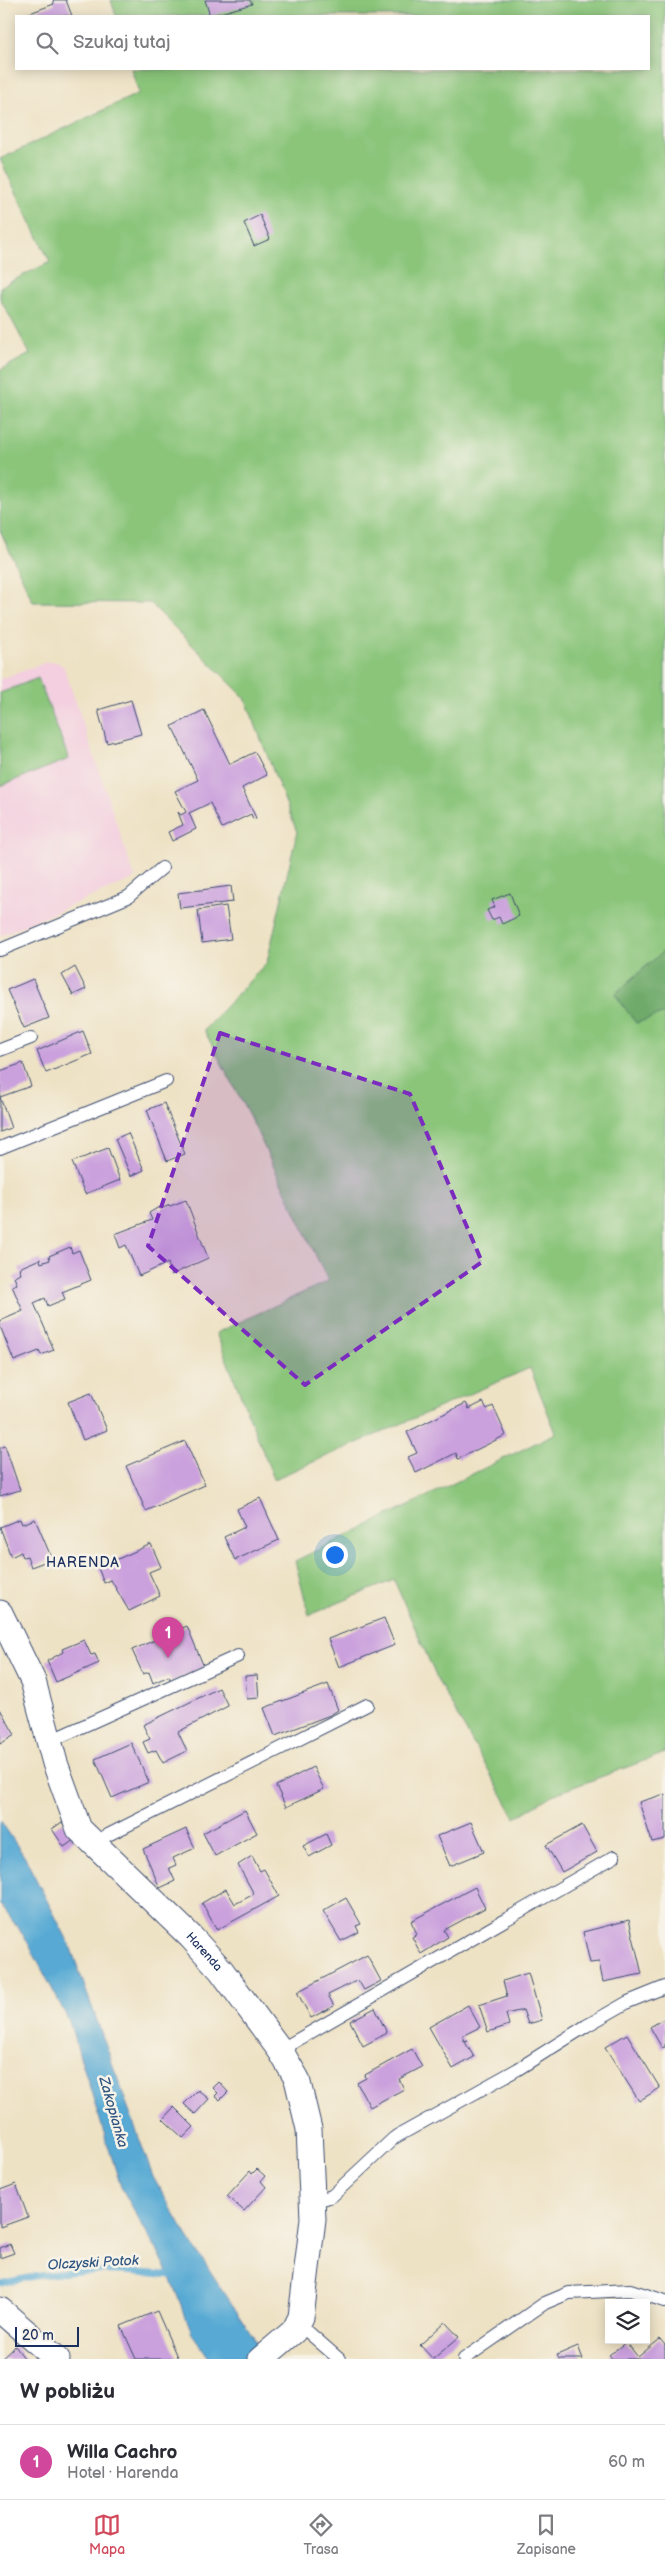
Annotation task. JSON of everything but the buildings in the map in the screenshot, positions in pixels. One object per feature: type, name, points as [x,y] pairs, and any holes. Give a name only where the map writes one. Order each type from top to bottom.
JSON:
[{"type":"street","name":"Harenda","points":[[0,1613],[31,1676],[55,1763],[75,1822],[92,1843],[214,1962],[280,2050],[297,2078],[306,2108],[311,2142],[313,2202],[311,2239],[292,2332]]},
{"type":"street","points":[[0,2310],[57,2359]]},
{"type":"street","points":[[261,2359],[292,2332]]},
{"type":"lane","points":[[0,950],[128,897],[162,868]]},
{"type":"lane","points":[[0,1050],[31,1038]]},
{"type":"lane","points":[[0,1148],[166,1081]]},
{"type":"lane","points":[[50,1741],[238,1656]]},
{"type":"lane","points":[[92,1843],[367,1705]]},
{"type":"lane","points":[[280,2050],[614,1856]]},
{"type":"lane","points":[[313,2202],[332,2196],[394,2138],[518,2069],[628,2002],[665,1987]]},
{"type":"lane","points":[[464,2359],[545,2303],[569,2294],[630,2290],[665,2302]]},
{"type":"lane","points":[[292,2332],[339,2359]]},
{"type":"highlighted area","points":[[220,1033],[410,1094],[482,1262],[305,1385],[148,1246]]},
{"type":"shaded area","points":[[47,662],[57,662],[64,667],[135,878],[0,936],[0,679]]},
{"type":"green space","points":[[111,0],[665,0],[665,950],[615,994],[636,1023],[665,1013],[665,1753],[552,1795],[515,1818],[438,1681],[394,1580],[309,1615],[295,1561],[556,1433],[530,1368],[274,1479],[216,1333],[328,1281],[250,1117],[204,1030],[267,962],[297,832],[245,698],[150,603],[33,602],[0,530],[0,370],[30,354],[0,298],[0,287],[50,262],[0,159],[139,93],[131,70],[650,70],[650,15],[116,15]]},
{"type":"green space","points":[[38,678],[69,759],[0,786],[0,693]]},
{"type":"green space","points":[[665,950],[665,1013],[636,1023],[615,994]]},
{"type":"water","name":"Zakopianka","points":[[0,1820],[24,1856],[69,1943],[153,2177],[187,2236],[266,2359],[210,2359],[193,2335],[165,2265],[121,2187],[69,2021],[26,1939],[0,1904]]},
{"type":"waterway","name":"Olczyski Potok","points":[[0,2284],[44,2275],[88,2271],[133,2272],[177,2276]]},
{"type":"place","name":"Willa Cachro","points":[[168,1658]]},
{"type":"district","name":"HARENDA","points":[[83,1562]]}]
